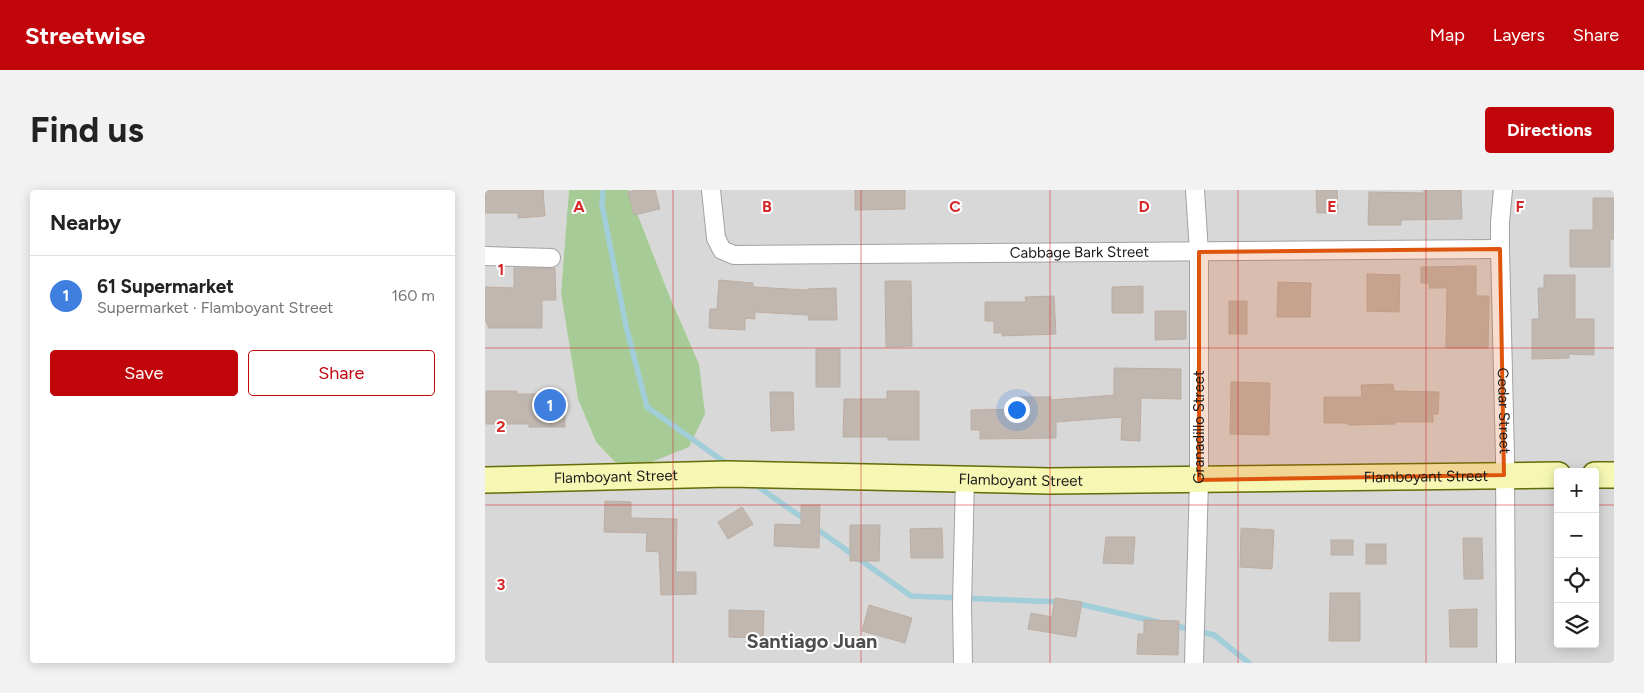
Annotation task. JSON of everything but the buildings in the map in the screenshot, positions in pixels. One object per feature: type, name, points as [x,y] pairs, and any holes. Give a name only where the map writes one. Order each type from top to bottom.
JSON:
[{"type":"street","name":"Cabbage Bark Street","points":[[711,190],[716,238],[722,250],[734,255],[1500,249]]},
{"type":"street","name":"Cedar Street","points":[[1503,190],[1500,249],[1506,663]]},
{"type":"street","name":"Granadillo Street","points":[[1193,191],[1199,252],[1199,480],[1194,663]]},
{"type":"street","points":[[485,256],[551,258]]},
{"type":"street","name":"Flamboyant Street","points":[[485,480],[727,474],[965,479],[1199,480],[1504,474],[1554,475]]},
{"type":"street","points":[[1599,475],[1614,475]]},
{"type":"street","points":[[963,663],[962,604],[965,479]]},
{"type":"highlighted area","points":[[1500,249],[1504,475],[1199,480],[1199,252]]},
{"type":"shaded area","points":[[485,190],[569,190],[561,293],[578,399],[596,442],[615,462],[699,364],[669,295],[628,190],[1614,190],[1614,663],[485,663]]},
{"type":"green space","points":[[569,190],[628,190],[669,295],[699,364],[705,414],[689,447],[644,465],[615,462],[596,442],[578,399],[561,293]]},
{"type":"waterway","points":[[603,190],[602,205],[626,326],[647,407],[730,466]]},
{"type":"waterway","points":[[753,483],[807,521]]},
{"type":"waterway","points":[[814,527],[911,596],[1060,602]]},
{"type":"waterway","points":[[1075,603],[1158,622]]},
{"type":"waterway","points":[[1172,625],[1214,635],[1249,663]]},
{"type":"place","name":"61 Supermarket","points":[[550,405]]},
{"type":"district","name":"Santiago Juan","points":[[812,641]]}]
